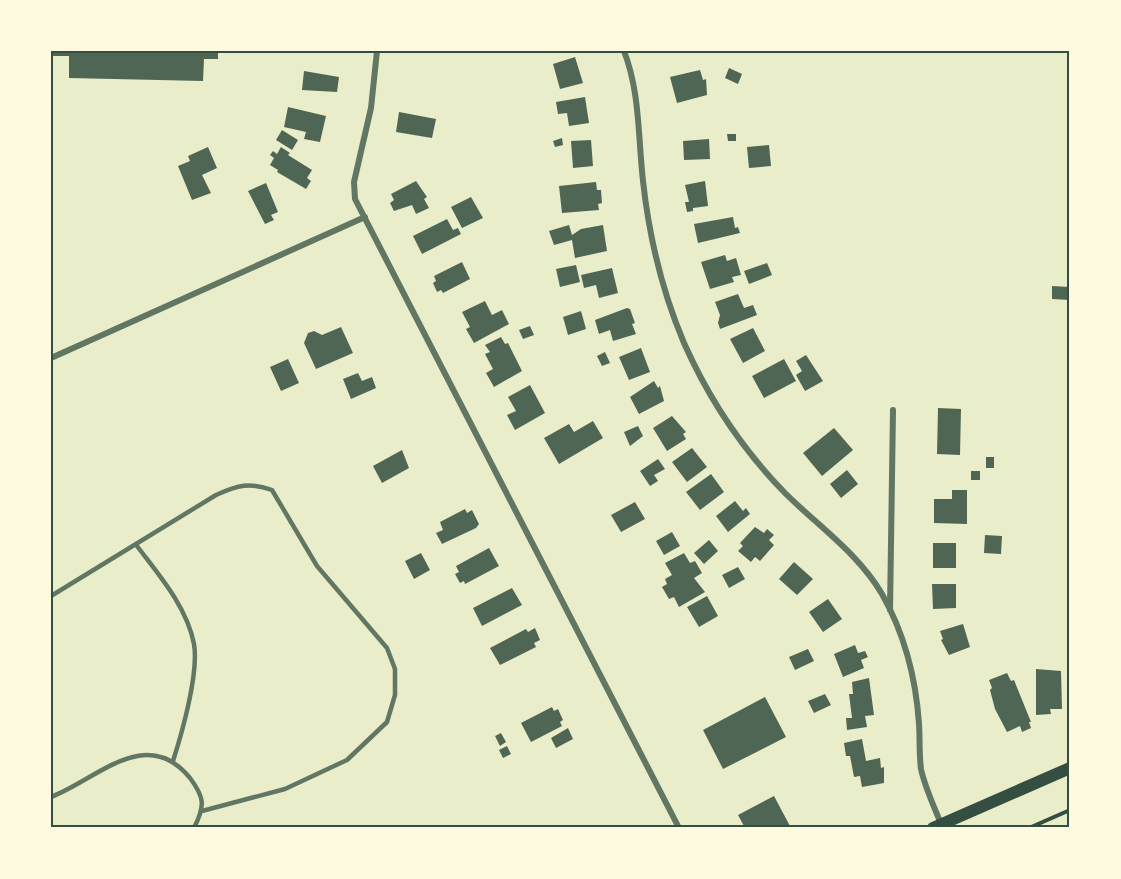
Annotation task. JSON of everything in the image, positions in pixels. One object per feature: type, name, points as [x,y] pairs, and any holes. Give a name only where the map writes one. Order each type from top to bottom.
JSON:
[{"type":"main road","points":[[937,826],[1070,768]]},
{"type":"street","points":[[377,51],[371,108],[354,188],[355,199],[679,828]]},
{"type":"street","points":[[624,51],[635,90],[644,190],[652,243],[684,342],[718,406],[752,454],[786,494],[860,564],[890,610],[910,662],[918,710],[922,771],[937,826]]},
{"type":"street","points":[[51,358],[364,217]]},
{"type":"street","points":[[890,610],[893,410]]},
{"type":"lane","points":[[51,596],[216,495],[238,485],[255,484],[272,490],[316,566],[336,591],[371,626],[387,648],[395,669],[395,695],[387,722],[347,760],[285,789],[202,811]]},
{"type":"lane","points":[[136,546],[163,581],[185,618],[194,646],[186,723],[173,761]]},
{"type":"lane","points":[[51,797],[121,759],[158,755],[173,761],[201,795],[202,811],[194,828]]},
{"type":"path","points":[[1029,828],[1070,810]]},
{"type":"building","points":[[51,51],[218,51],[218,59],[204,59],[203,81],[69,78],[69,56],[51,56]]},
{"type":"building","points":[[575,57],[583,83],[560,89],[553,64]]},
{"type":"building","points":[[729,68],[742,74],[738,84],[725,78]]},
{"type":"building","points":[[700,70],[703,80],[706,79],[707,95],[677,103],[670,77]]},
{"type":"building","points":[[304,71],[339,77],[337,92],[302,90]]},
{"type":"building","points":[[585,97],[589,123],[569,126],[567,113],[558,114],[556,102]]},
{"type":"building","points":[[288,107],[326,116],[320,142],[304,139],[306,132],[284,127]]},
{"type":"building","points":[[399,112],[436,119],[432,138],[396,132]]},
{"type":"building","points":[[282,130],[298,140],[292,150],[276,140]]},
{"type":"building","points":[[727,134],[736,134],[736,141],[728,141]]},
{"type":"building","points":[[562,138],[563,145],[555,147],[553,141]]},
{"type":"building","points":[[709,139],[710,159],[684,160],[683,141]]},
{"type":"building","points":[[591,140],[593,166],[573,168],[571,141]]},
{"type":"building","points":[[769,145],[771,166],[749,168],[747,147]]},
{"type":"building","points":[[208,147],[217,168],[202,175],[211,193],[192,200],[178,166],[190,161],[188,156]]},
{"type":"building","points":[[281,147],[290,153],[288,155],[312,170],[307,178],[311,181],[306,189],[277,172],[278,170],[270,165],[274,158],[270,155],[273,151],[277,154]]},
{"type":"building","points":[[416,181],[427,197],[424,199],[429,208],[416,214],[412,205],[394,211],[390,203],[394,200],[391,194]]},
{"type":"building","points":[[705,181],[708,206],[693,208],[693,211],[687,212],[685,202],[689,202],[685,185]]},
{"type":"building","points":[[596,182],[597,190],[601,190],[602,203],[598,204],[599,210],[562,213],[559,186]]},
{"type":"building","points":[[266,183],[278,212],[271,215],[274,220],[265,224],[248,191]]},
{"type":"building","points":[[471,197],[483,218],[462,228],[451,207]]},
{"type":"building","points":[[733,217],[735,228],[738,227],[740,233],[698,243],[694,224]]},
{"type":"building","points":[[447,219],[453,230],[458,228],[461,234],[422,254],[413,236]]},
{"type":"building","points":[[569,225],[572,235],[581,229],[603,225],[607,251],[575,258],[572,240],[554,245],[549,231]]},
{"type":"building","points":[[725,255],[727,261],[736,258],[741,275],[732,277],[734,282],[710,289],[701,262]]},
{"type":"building","points":[[462,262],[470,279],[443,293],[441,290],[437,292],[433,283],[436,281],[434,276]]},
{"type":"building","points":[[767,263],[772,275],[749,284],[744,271]]},
{"type":"building","points":[[576,265],[580,282],[560,287],[556,269]]},
{"type":"building","points":[[612,268],[618,293],[599,298],[596,285],[584,288],[581,275]]},
{"type":"building","points":[[1052,286],[1070,287],[1070,300],[1052,299]]},
{"type":"building","points":[[738,294],[744,308],[753,305],[757,315],[720,329],[718,323],[720,315],[715,302]]},
{"type":"building","points":[[485,301],[492,315],[502,310],[509,324],[474,343],[466,329],[470,327],[462,312]]},
{"type":"building","points":[[627,308],[630,309],[635,323],[632,324],[636,334],[613,341],[610,330],[599,334],[595,320]]},
{"type":"building","points":[[581,311],[586,329],[568,335],[563,317]]},
{"type":"building","points":[[530,326],[534,335],[523,339],[519,330]]},
{"type":"building","points":[[341,327],[353,353],[316,369],[304,343],[308,333],[314,331],[322,335]]},
{"type":"building","points":[[753,328],[765,351],[743,363],[730,339]]},
{"type":"building","points":[[501,337],[505,344],[508,343],[522,371],[494,387],[486,373],[493,369],[485,354],[490,352],[485,345]]},
{"type":"building","points":[[641,348],[650,372],[629,380],[619,357]]},
{"type":"building","points":[[605,352],[610,363],[602,366],[597,356]]},
{"type":"building","points":[[806,355],[823,381],[805,391],[796,375],[802,371],[796,361]]},
{"type":"building","points":[[288,359],[299,383],[281,391],[270,367]]},
{"type":"building","points":[[784,359],[796,381],[764,398],[752,376]]},
{"type":"building","points":[[358,373],[362,381],[372,377],[376,388],[351,399],[343,379]]},
{"type":"building","points":[[654,381],[658,388],[660,386],[664,401],[639,414],[630,397]]},
{"type":"building","points":[[530,385],[545,413],[515,430],[507,415],[516,411],[508,397]]},
{"type":"building","points":[[938,408],[961,409],[960,455],[937,454]]},
{"type":"building","points":[[672,416],[686,432],[683,434],[686,439],[667,451],[653,428]]},
{"type":"building","points":[[593,421],[603,438],[559,464],[544,438],[569,424],[574,432]]},
{"type":"building","points":[[638,426],[643,436],[630,446],[624,432]]},
{"type":"building","points":[[834,428],[853,450],[822,476],[803,453]]},
{"type":"building","points":[[692,448],[707,467],[687,482],[672,462]]},
{"type":"building","points":[[402,450],[409,468],[382,483],[373,466]]},
{"type":"building","points":[[986,457],[994,457],[994,468],[986,468]]},
{"type":"building","points":[[658,459],[665,469],[654,475],[658,481],[650,486],[640,471]]},
{"type":"building","points":[[847,470],[858,484],[841,498],[830,484]]},
{"type":"building","points":[[971,471],[980,471],[980,480],[971,480]]},
{"type":"building","points":[[711,474],[724,492],[700,510],[686,492]]},
{"type":"building","points":[[952,490],[967,490],[967,524],[934,523],[934,499],[952,499]]},
{"type":"building","points":[[735,501],[743,511],[746,508],[750,514],[728,532],[716,516]]},
{"type":"building","points":[[635,502],[645,519],[621,532],[611,515]]},
{"type":"building","points":[[465,509],[467,513],[472,510],[479,524],[476,528],[442,544],[436,533],[443,530],[440,522]]},
{"type":"building","points":[[755,527],[764,533],[767,529],[774,535],[769,540],[774,545],[760,561],[755,557],[751,562],[738,551],[743,546],[740,543]]},
{"type":"building","points":[[672,532],[680,546],[664,555],[656,541]]},
{"type":"building","points":[[985,535],[1002,536],[1001,554],[984,553]]},
{"type":"building","points":[[709,540],[718,551],[704,564],[694,553]]},
{"type":"building","points":[[933,543],[956,543],[956,568],[933,568]]},
{"type":"building","points":[[489,548],[499,566],[465,584],[464,581],[460,583],[455,574],[459,572],[456,566]]},
{"type":"building","points":[[421,553],[430,570],[414,579],[405,561]]},
{"type":"building","points":[[684,553],[690,563],[695,561],[702,573],[694,578],[705,592],[679,607],[674,597],[669,599],[662,587],[667,584],[665,579],[672,575],[665,563]]},
{"type":"building","points":[[794,562],[813,579],[797,595],[779,579]]},
{"type":"building","points":[[738,567],[745,579],[729,588],[722,575]]},
{"type":"building","points":[[932,584],[956,584],[956,608],[933,609]]},
{"type":"building","points":[[512,588],[522,605],[482,626],[473,608]]},
{"type":"building","points":[[707,596],[718,616],[699,627],[687,607]]},
{"type":"building","points":[[828,599],[842,619],[823,632],[809,612]]},
{"type":"building","points":[[963,624],[970,647],[949,655],[941,640],[943,639],[940,631]]},
{"type":"building","points":[[535,628],[540,640],[534,643],[536,647],[500,665],[490,648],[526,629],[528,632]]},
{"type":"building","points":[[855,645],[858,653],[865,651],[868,657],[861,660],[864,668],[843,677],[834,654]]},
{"type":"building","points":[[808,649],[814,661],[795,670],[789,657]]},
{"type":"building","points":[[1036,669],[1061,671],[1062,709],[1050,709],[1051,714],[1036,715]]},
{"type":"building","points":[[1007,673],[1011,681],[1014,680],[1031,722],[1029,722],[1031,728],[1022,732],[1020,726],[1007,732],[995,709],[990,690],[992,688],[989,680]]},
{"type":"building","points":[[869,678],[874,715],[865,716],[867,727],[847,730],[846,718],[852,718],[849,694],[853,694],[852,682]]},
{"type":"building","points":[[825,694],[831,705],[814,713],[808,701]]},
{"type":"building","points":[[765,697],[786,737],[723,769],[703,730]]},
{"type":"building","points":[[552,707],[554,711],[558,709],[563,720],[560,722],[562,726],[531,742],[521,723]]},
{"type":"building","points":[[568,728],[573,739],[556,748],[551,738]]},
{"type":"building","points":[[501,733],[506,742],[500,746],[495,736]]},
{"type":"building","points":[[862,739],[866,761],[880,758],[881,768],[884,767],[884,783],[862,787],[860,776],[854,777],[850,756],[846,756],[844,743]]},
{"type":"building","points":[[507,746],[511,754],[503,758],[499,750]]},
{"type":"building","points":[[774,796],[791,828],[745,828],[738,815]]}]
